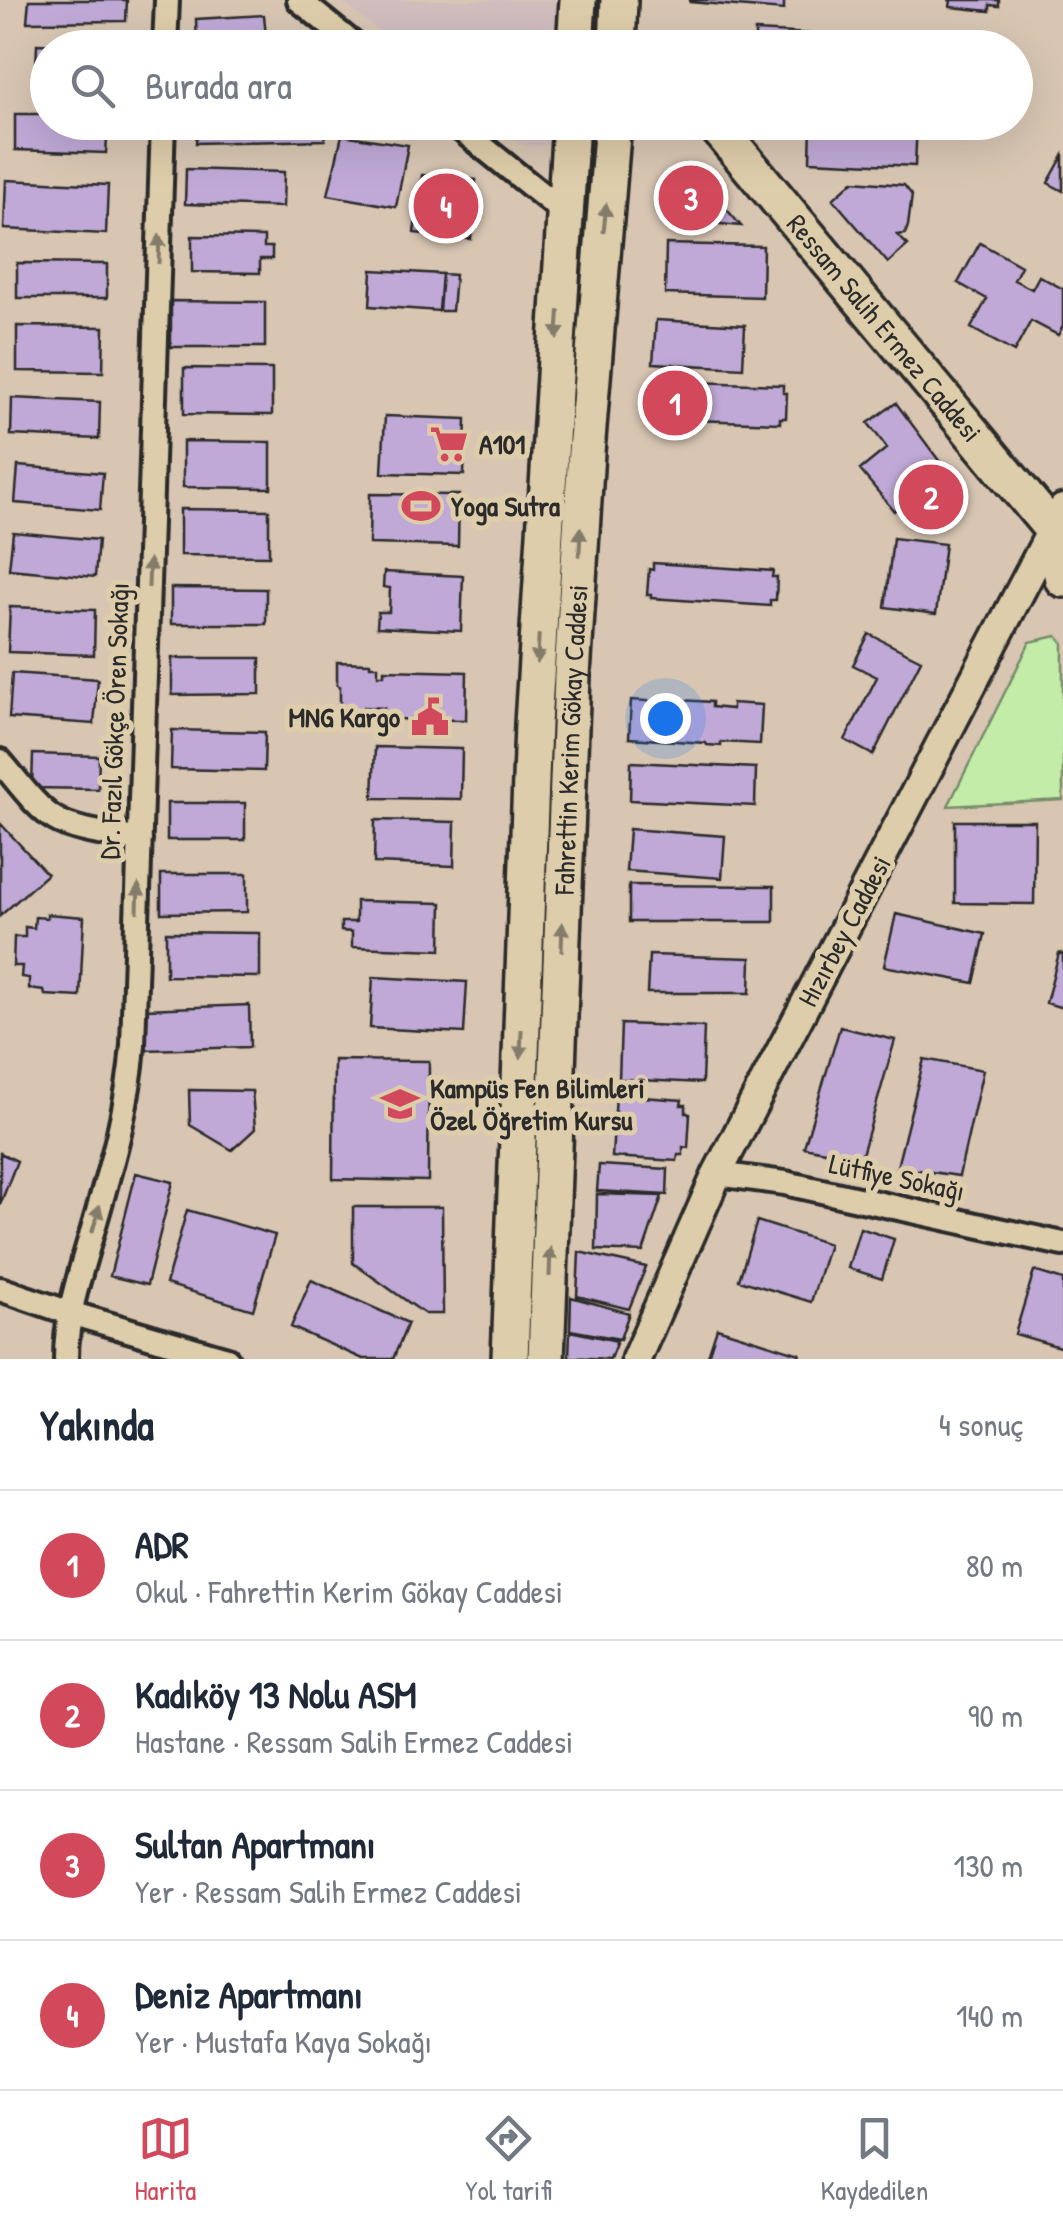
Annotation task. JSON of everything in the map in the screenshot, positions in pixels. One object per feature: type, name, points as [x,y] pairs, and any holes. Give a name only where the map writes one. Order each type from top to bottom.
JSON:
[{"type":"main road","points":[[576,30],[578,0]]},
{"type":"main road","name":"Fahrettin Kerim Gökay Caddesi","points":[[508,1348],[533,724],[570,140]]},
{"type":"main road","name":"Fahrettin Kerim Gökay Caddesi","points":[[546,1359],[572,676],[612,140]]},
{"type":"main road","name":"Ressam Salih Ermez Caddesi","points":[[728,140],[1060,528],[1063,579]]},
{"type":"street","points":[[166,30],[167,0]]},
{"type":"street","points":[[298,0],[336,30]]},
{"type":"street","name":"Dr. Fazıl Gökçe Ören Sokağı","points":[[66,1359],[70,1312],[122,1127],[133,1045],[162,140]]},
{"type":"street","points":[[474,140],[566,214]]},
{"type":"street","name":"Hızırbey Caddesi","points":[[636,1359],[717,1174],[1060,528]]},
{"type":"street","points":[[0,762],[56,820],[140,840]]},
{"type":"street","name":"Lütfiye Sokağı","points":[[717,1174],[785,1183],[1063,1244]]},
{"type":"street","points":[[0,1288],[227,1359]]},
{"type":"shaded area","points":[[339,0],[562,0],[560,30],[377,30]]},
{"type":"shaded area","points":[[514,140],[551,140],[547,145],[532,147]]},
{"type":"green space","points":[[1057,636],[1063,643],[1063,800],[948,806],[1030,642]]},
{"type":"building","points":[[29,0],[127,0],[126,21],[27,22]]},
{"type":"building","points":[[784,0],[784,10],[690,2]]},
{"type":"building","points":[[951,0],[999,0],[999,6],[990,5],[990,11],[950,7]]},
{"type":"building","points":[[264,15],[265,30],[196,30],[196,19]]},
{"type":"building","points":[[15,114],[30,114],[30,140],[107,140],[106,153],[15,150]]},
{"type":"building","points":[[196,140],[325,140],[196,143]]},
{"type":"building","points":[[341,140],[408,145],[396,207],[328,195]]},
{"type":"building","points":[[811,140],[916,140],[915,166],[810,161]]},
{"type":"building","points":[[1063,156],[1063,191],[1048,183]]},
{"type":"building","points":[[691,168],[741,226],[668,219],[664,177]]},
{"type":"building","points":[[186,169],[284,172],[283,207],[185,204]]},
{"type":"building","points":[[422,175],[476,180],[471,239],[414,233]]},
{"type":"building","points":[[6,180],[108,185],[106,234],[4,229]]},
{"type":"building","points":[[853,181],[904,185],[912,195],[905,234],[897,235],[908,245],[888,263],[833,199]]},
{"type":"building","points":[[192,236],[264,237],[264,247],[272,247],[272,259],[260,259],[260,273],[192,272]]},
{"type":"building","points":[[980,243],[1021,266],[1014,280],[1032,289],[1039,276],[1063,289],[1063,326],[1058,335],[1031,321],[1014,352],[971,328],[987,299],[958,283]]},
{"type":"building","points":[[666,244],[763,246],[762,297],[665,294]]},
{"type":"building","points":[[17,263],[107,264],[107,298],[17,298]]},
{"type":"building","points":[[372,270],[442,274],[439,311],[370,306]]},
{"type":"building","points":[[442,274],[455,275],[452,311],[439,311]]},
{"type":"building","points":[[171,301],[265,302],[265,347],[171,347]]},
{"type":"building","points":[[656,320],[745,325],[743,368],[653,363]]},
{"type":"building","points":[[17,326],[104,327],[103,372],[17,371]]},
{"type":"building","points":[[184,368],[272,369],[272,415],[184,414]]},
{"type":"building","points":[[664,381],[783,385],[783,393],[787,393],[786,418],[780,418],[780,423],[662,419],[662,413],[655,413],[656,387],[664,387]]},
{"type":"building","points":[[12,398],[100,402],[99,439],[11,435]]},
{"type":"building","points":[[896,403],[961,490],[937,509],[920,489],[894,511],[860,470],[887,448],[868,423]]},
{"type":"building","points":[[385,416],[466,419],[464,475],[382,473]]},
{"type":"building","points":[[183,441],[271,442],[271,488],[183,487]]},
{"type":"building","points":[[18,466],[103,473],[100,510],[15,503]]},
{"type":"building","points":[[370,494],[459,495],[458,546],[369,544]]},
{"type":"building","points":[[180,509],[269,510],[269,556],[180,555]]},
{"type":"building","points":[[13,532],[98,540],[95,577],[9,569]]},
{"type":"building","points":[[893,538],[945,544],[936,614],[885,607]]},
{"type":"building","points":[[653,563],[773,571],[772,577],[777,577],[776,600],[770,600],[770,606],[651,598],[647,595]]},
{"type":"building","points":[[384,572],[463,576],[461,631],[377,627],[378,612],[389,612],[390,588],[383,587]]},
{"type":"building","points":[[171,588],[266,589],[266,624],[171,624]]},
{"type":"building","points":[[10,607],[95,610],[94,655],[8,652]]},
{"type":"building","points":[[869,634],[921,660],[873,755],[845,740],[877,677],[853,665]]},
{"type":"building","points":[[172,658],[260,658],[260,694],[172,695]]},
{"type":"building","points":[[337,662],[370,663],[378,666],[378,675],[384,675],[384,670],[467,672],[466,720],[383,719],[384,708],[364,707],[364,714],[340,713]]},
{"type":"building","points":[[12,673],[98,679],[94,724],[9,718]]},
{"type":"building","points":[[631,700],[712,702],[712,707],[732,709],[732,703],[762,705],[760,744],[721,742],[721,746],[629,738]]},
{"type":"building","points":[[172,730],[265,732],[264,771],[171,769]]},
{"type":"building","points":[[375,747],[462,749],[461,799],[373,798]]},
{"type":"building","points":[[33,754],[99,756],[98,789],[32,788]]},
{"type":"building","points":[[631,762],[756,768],[755,806],[630,800]]},
{"type":"building","points":[[167,803],[245,803],[245,840],[167,840]]},
{"type":"building","points":[[375,820],[455,822],[454,866],[374,863]]},
{"type":"building","points":[[955,821],[1035,821],[1034,904],[955,903]]},
{"type":"building","points":[[0,823],[47,874],[0,916]]},
{"type":"building","points":[[629,829],[725,836],[722,878],[626,871]]},
{"type":"building","points":[[161,874],[247,874],[247,912],[161,913]]},
{"type":"building","points":[[629,885],[774,886],[774,922],[629,922]]},
{"type":"building","points":[[356,901],[442,903],[441,950],[352,947],[352,932],[341,931],[341,922],[356,922]]},
{"type":"building","points":[[47,914],[84,917],[80,997],[45,995],[44,991],[29,989],[29,978],[21,977],[22,966],[13,966],[14,937],[25,937],[25,927],[34,928],[35,917],[47,918]]},
{"type":"building","points":[[896,914],[985,934],[974,983],[884,966]]},
{"type":"building","points":[[166,932],[260,933],[260,977],[166,976]]},
{"type":"building","points":[[1059,953],[1063,954],[1063,1008],[1046,1003]]},
{"type":"building","points":[[649,955],[751,958],[750,993],[647,993]]},
{"type":"building","points":[[373,977],[467,982],[464,1033],[370,1028]]},
{"type":"building","points":[[249,1005],[250,1047],[146,1050],[145,1009]]},
{"type":"building","points":[[621,1024],[704,1027],[702,1083],[619,1079]]},
{"type":"building","points":[[840,1027],[895,1040],[861,1158],[804,1147]]},
{"type":"building","points":[[924,1059],[983,1070],[959,1176],[897,1167]]},
{"type":"building","points":[[334,1060],[429,1061],[428,1181],[333,1179]]},
{"type":"building","points":[[189,1090],[252,1091],[255,1129],[232,1150],[190,1125]]},
{"type":"building","points":[[616,1095],[682,1100],[681,1105],[686,1105],[686,1113],[690,1114],[688,1148],[683,1147],[683,1155],[678,1155],[677,1161],[612,1157]]},
{"type":"building","points":[[0,1153],[17,1161],[0,1205]]},
{"type":"building","points":[[599,1165],[668,1169],[667,1195],[597,1191]]},
{"type":"building","points":[[136,1173],[173,1182],[147,1285],[110,1276]]},
{"type":"building","points":[[597,1194],[662,1196],[643,1252],[596,1250]]},
{"type":"building","points":[[353,1207],[442,1207],[443,1314],[425,1314],[353,1263]]},
{"type":"building","points":[[187,1210],[275,1235],[253,1310],[166,1284]]},
{"type":"building","points":[[757,1221],[829,1244],[811,1302],[739,1280]]},
{"type":"building","points":[[860,1228],[894,1239],[882,1279],[848,1268]]},
{"type":"building","points":[[579,1252],[646,1267],[629,1309],[577,1296]]},
{"type":"building","points":[[1034,1271],[1063,1280],[1063,1348],[1015,1334]]},
{"type":"building","points":[[311,1280],[408,1323],[393,1359],[363,1359],[291,1327]]},
{"type":"building","points":[[571,1297],[629,1313],[620,1339],[570,1330]]},
{"type":"building","points":[[717,1328],[800,1354],[798,1359],[707,1359]]},
{"type":"building","points":[[570,1331],[617,1341],[610,1359],[569,1357]]},
{"type":"place","name":"Sultan Apartmanı","points":[[691,198]]},
{"type":"place","name":"Deniz Apartmanı","points":[[446,206]]},
{"type":"place","name":"ADR","points":[[675,403]]},
{"type":"place","name":"A101","points":[[449,444]]},
{"type":"place","name":"Kadıköy 13 Nolu ASM","points":[[931,497]]},
{"type":"place","name":"Yoga Sutra","points":[[421,506]]},
{"type":"place","name":"MNG Kargo","points":[[430,717]]},
{"type":"place","name":"Kampüs Fen Bilimleri Özel Öğretim Kursu","points":[[400,1104]]}]
